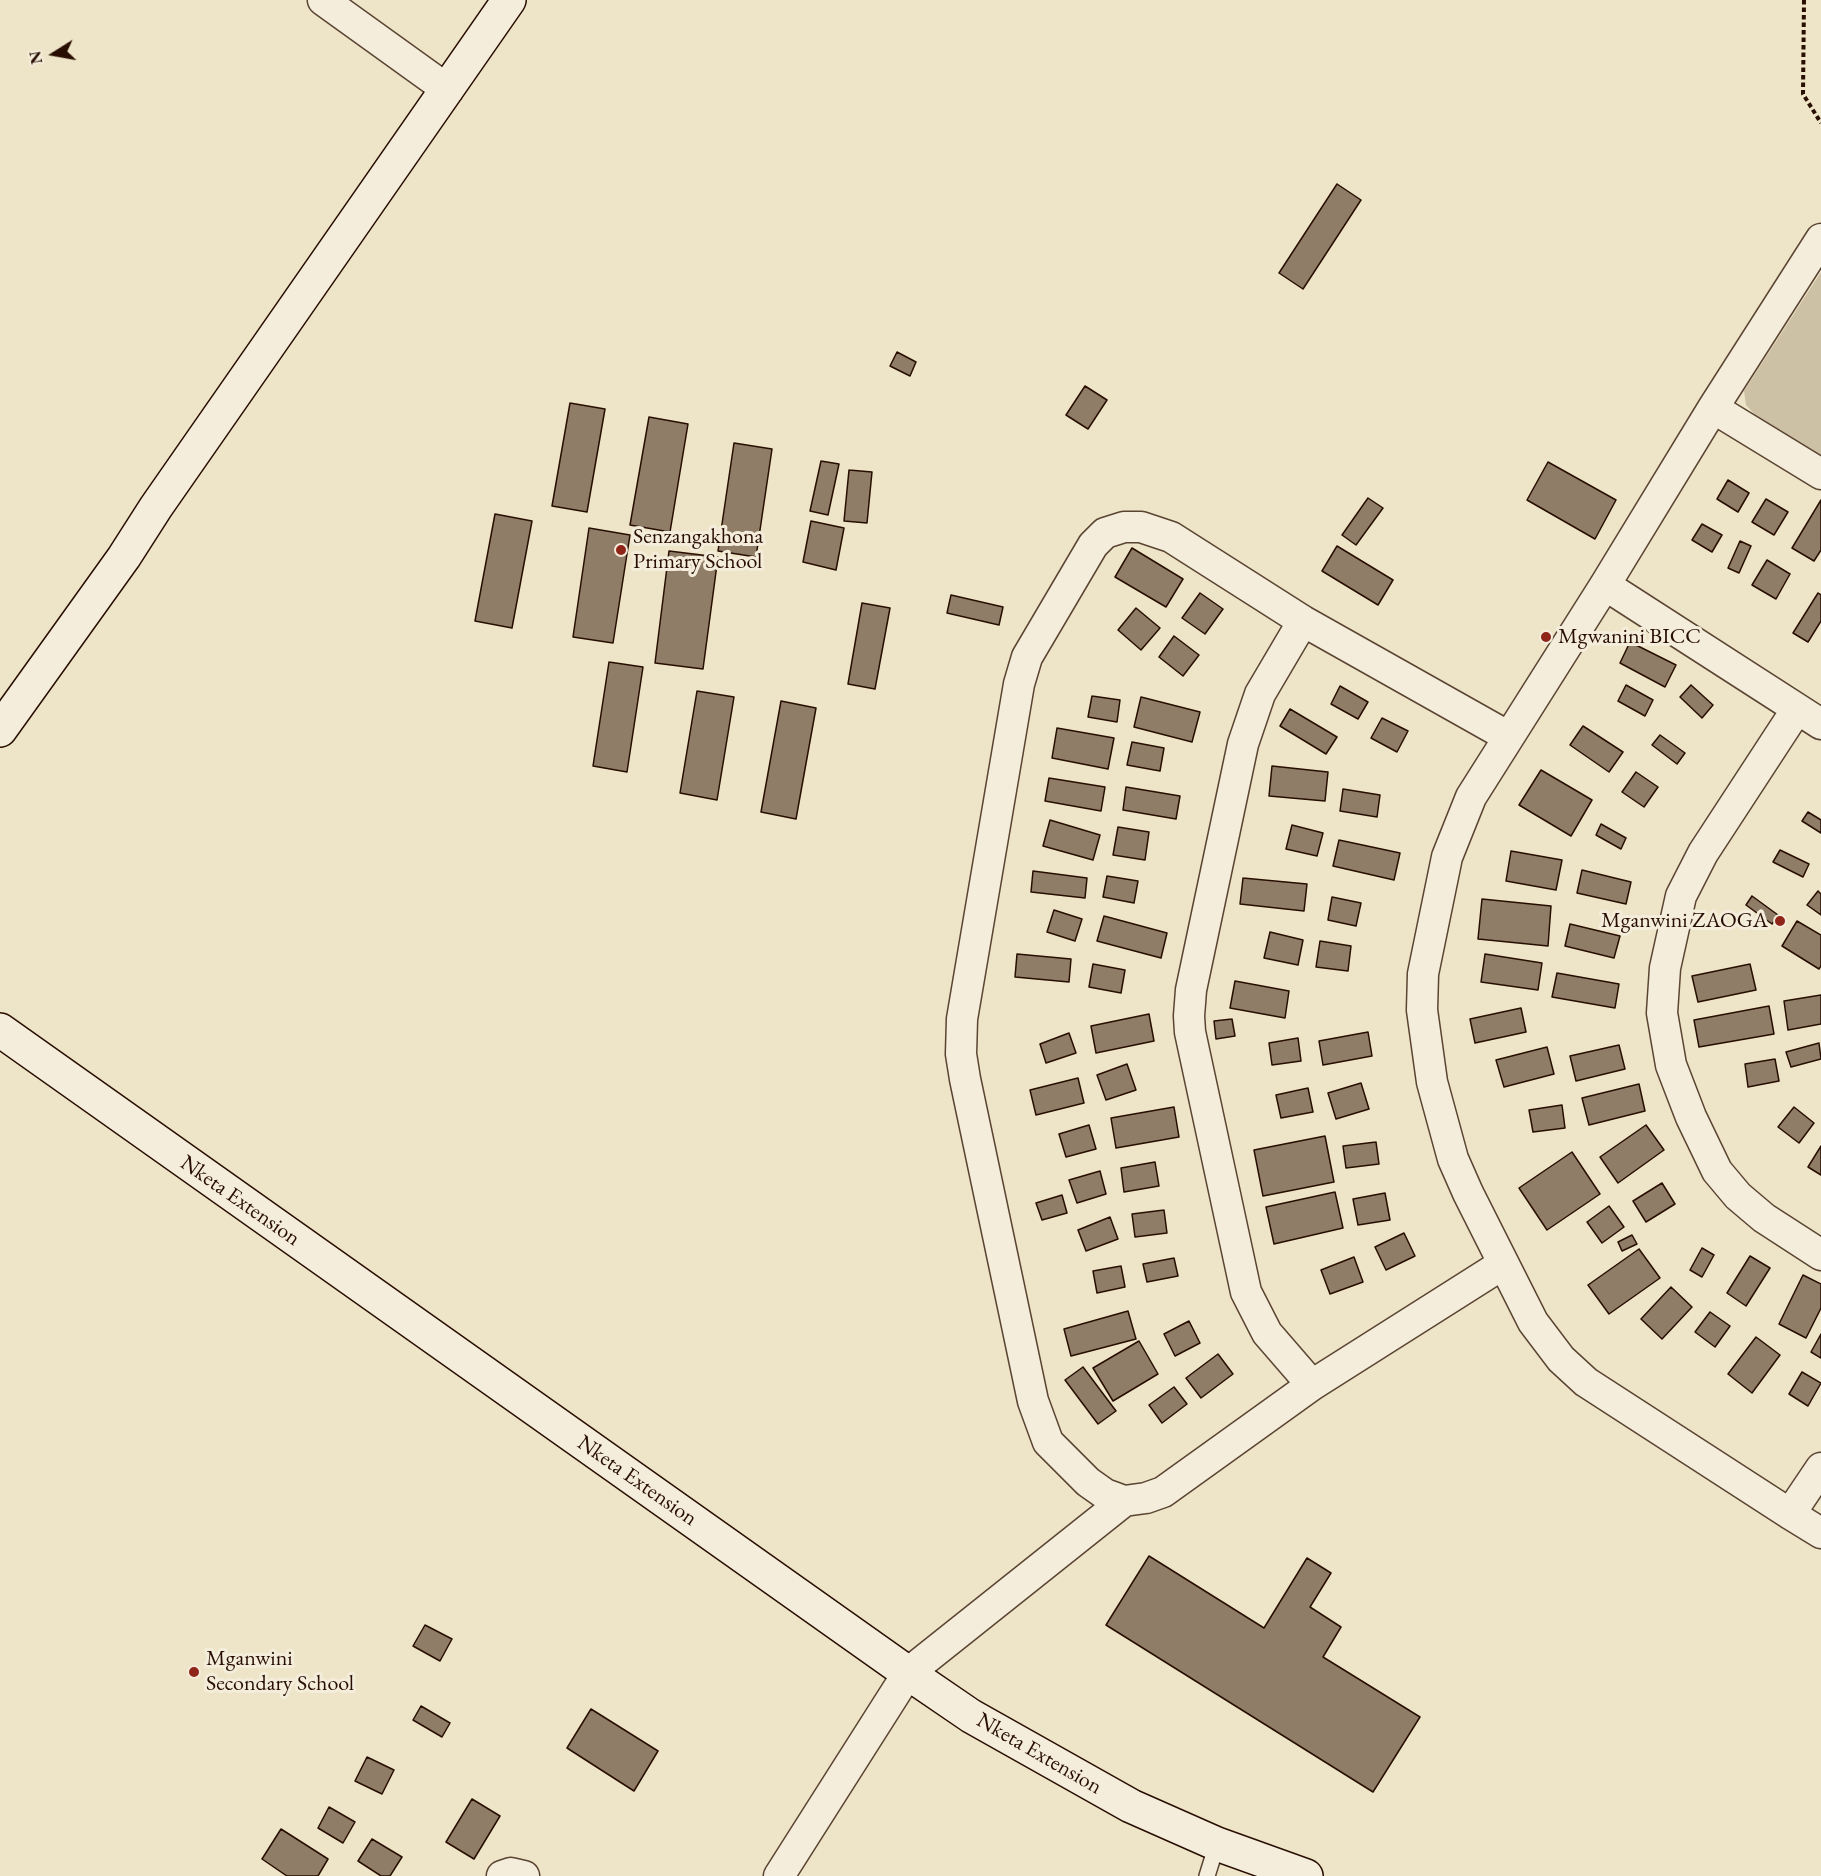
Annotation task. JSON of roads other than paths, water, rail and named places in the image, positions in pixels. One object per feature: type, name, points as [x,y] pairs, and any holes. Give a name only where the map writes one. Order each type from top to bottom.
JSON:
[{"type":"street","points":[[323,0],[448,90]]},
{"type":"street","points":[[0,730],[124,557],[509,0]]},
{"type":"street","points":[[1821,239],[1713,408],[1472,797],[1447,858],[1424,974],[1422,1010],[1432,1082],[1453,1159],[1533,1322],[1561,1359],[1586,1382],[1821,1533]]},
{"type":"street","points":[[1713,408],[1821,474]]},
{"type":"street","points":[[1503,1264],[1312,1385],[1163,1492],[1146,1498],[1124,1501],[1105,1494],[1088,1482],[1048,1442],[1033,1401],[962,1062],[962,1019],[1018,684],[1028,657],[1093,545],[1106,533],[1124,527],[1141,526],[1171,537],[1303,621],[1509,737]]},
{"type":"street","points":[[1605,585],[1809,717],[1703,853],[1681,896],[1665,968],[1662,1013],[1671,1065],[1691,1117],[1717,1171],[1738,1196],[1764,1218],[1821,1255]]},
{"type":"street","points":[[1303,621],[1260,694],[1243,744],[1191,990],[1189,1016],[1190,1032],[1246,1292],[1267,1333],[1312,1385]]},
{"type":"street","name":"Nketa Extension","points":[[0,1030],[971,1716],[1131,1806],[1217,1844],[1306,1876]]},
{"type":"street","points":[[1790,1514],[1821,1468]]},
{"type":"street","points":[[779,1876],[908,1673],[1124,1501]]},
{"type":"street","points":[[502,1876],[511,1873],[524,1876]]},
{"type":"lane","points":[[1207,1876],[1217,1844]]},
{"type":"place","name":"Senzangakhona Primary School","points":[[621,550]]},
{"type":"place","name":"Mgwanini BICC","points":[[1546,637]]},
{"type":"place","name":"Mganwini ZAOGA","points":[[1780,921]]},
{"type":"place","name":"Mganwini Secondary School","points":[[194,1672]]}]
